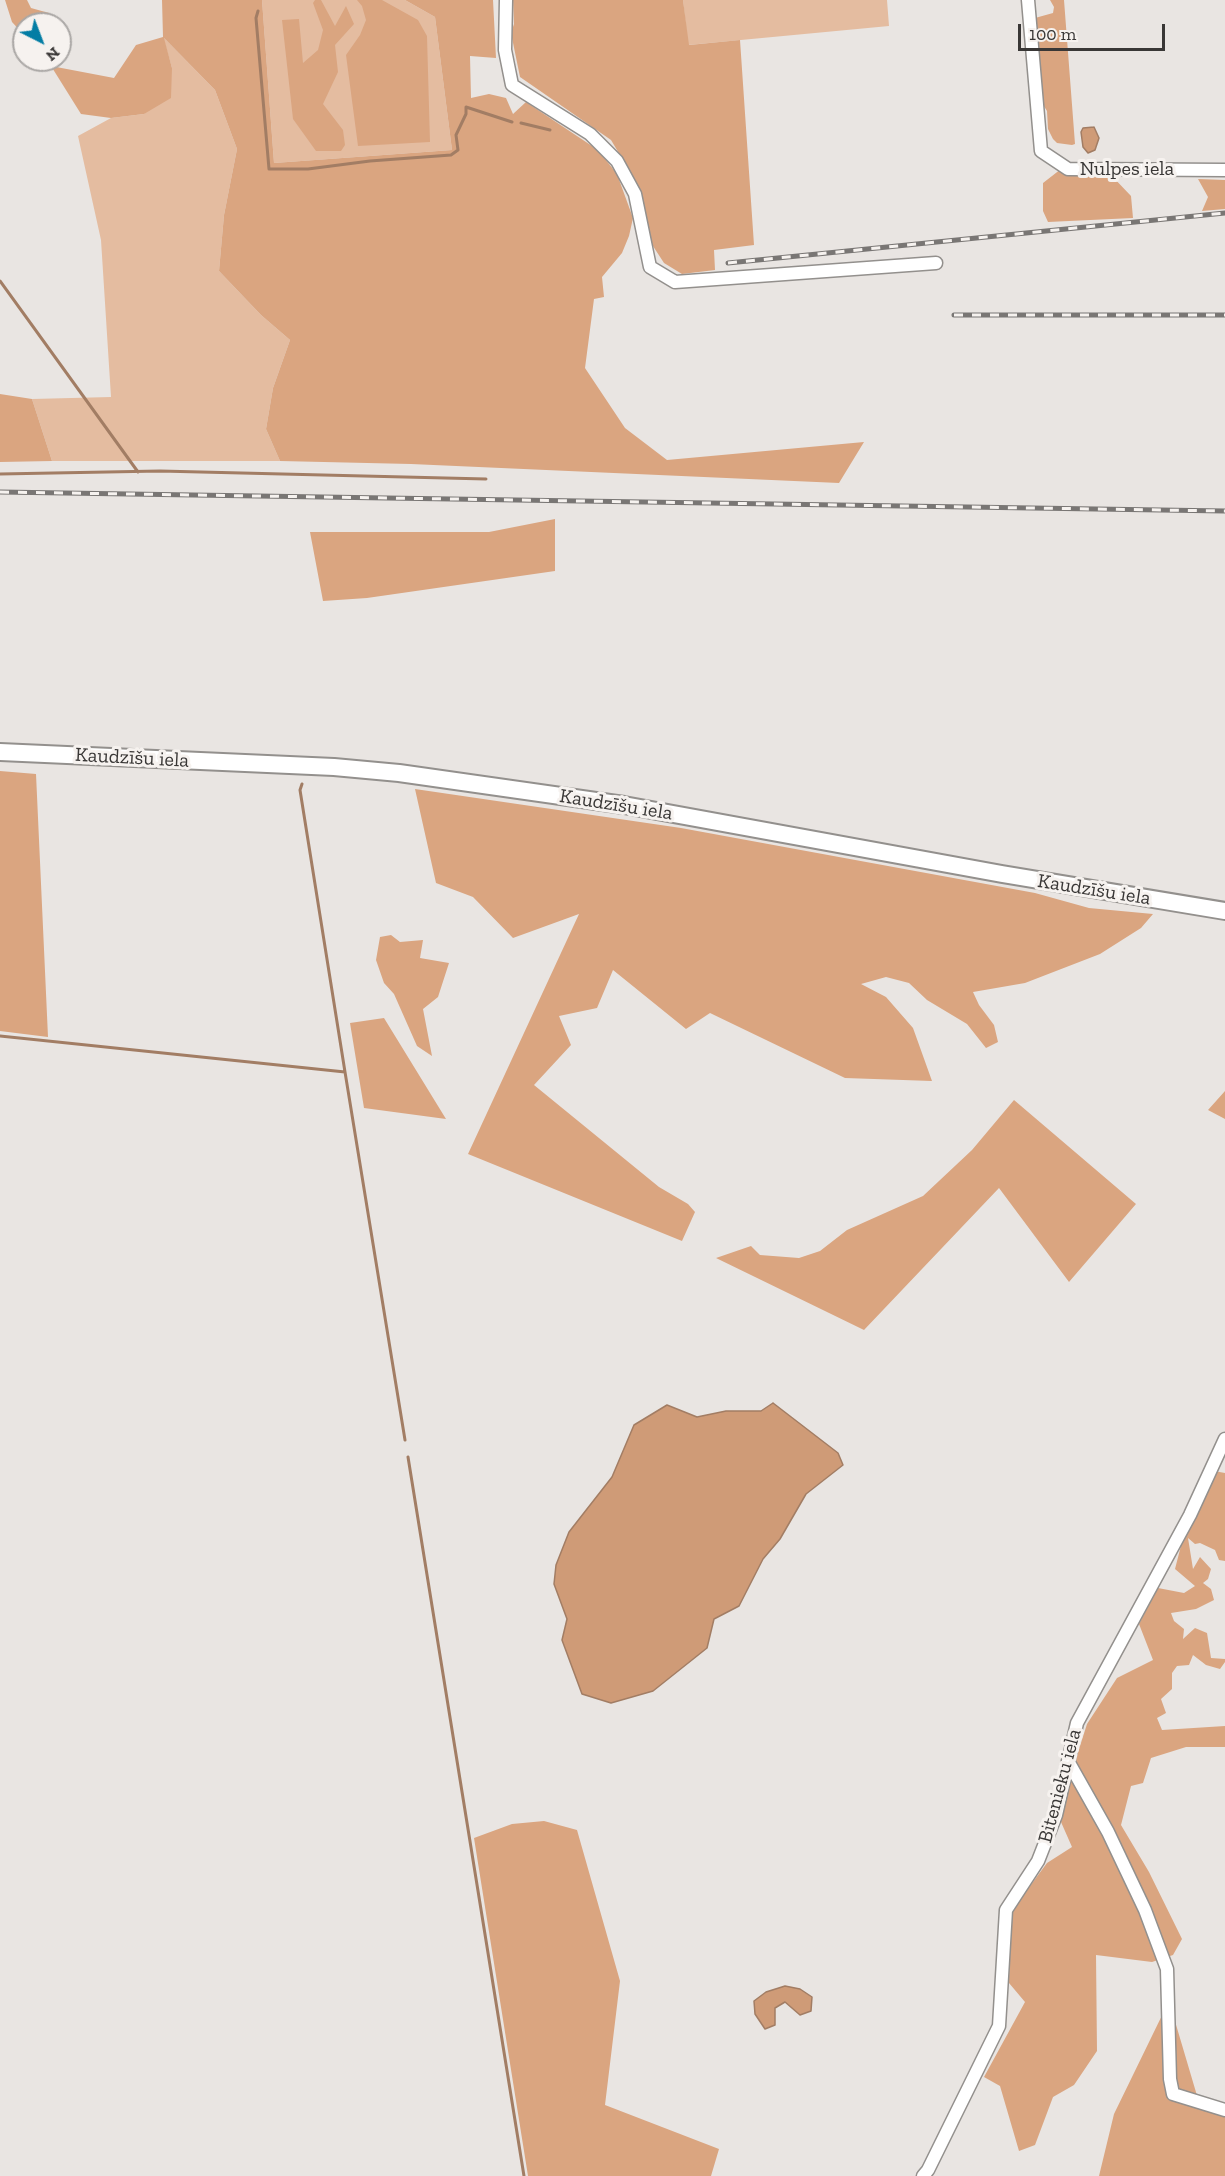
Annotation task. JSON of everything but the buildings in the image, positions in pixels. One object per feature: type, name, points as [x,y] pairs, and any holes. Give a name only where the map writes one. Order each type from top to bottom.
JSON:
[{"type":"street","points":[[506,0],[505,50],[512,85],[590,134],[617,161],[635,194],[650,267],[675,282],[936,262]]},
{"type":"street","name":"Nulpes iela","points":[[1028,0],[1041,151],[1068,169],[1225,170]]},
{"type":"street","name":"Kaudzīšu iela","points":[[0,752],[334,767],[399,773],[624,805],[1002,874],[1225,911]]},
{"type":"street","name":"Bitenieku iela","points":[[923,2176],[999,2026],[1006,1911],[1038,1861],[1056,1815],[1077,1723],[1190,1515],[1225,1439]]},
{"type":"street","points":[[1068,1761],[1112,1842],[1144,1910],[1167,1969],[1170,2079],[1173,2094],[1225,2110]]},
{"type":"shaded area","points":[[5,0],[27,0],[31,8],[45,12],[12,12],[12,22]]},
{"type":"shaded area","points":[[162,0],[262,0],[274,163],[452,150],[435,17],[405,0],[493,0],[496,58],[470,56],[471,98],[489,94],[506,98],[513,114],[526,102],[598,150],[617,174],[633,218],[622,253],[602,277],[604,297],[594,299],[585,368],[625,428],[667,460],[864,442],[839,483],[411,464],[280,461],[266,429],[273,388],[290,340],[261,315],[219,271],[224,215],[237,149],[215,90],[164,38],[172,68],[171,98],[144,114],[111,118],[81,114],[55,72],[72,72],[72,70],[114,78],[136,45],[163,37]]},
{"type":"shaded area","points":[[262,0],[405,0],[435,17],[452,150],[274,163]]},
{"type":"shaded area","points":[[315,0],[321,0],[335,26],[346,6],[354,24],[335,45],[338,72],[323,104],[343,130],[345,145],[341,151],[316,151],[293,119],[282,20],[299,19],[303,63],[318,50],[323,30],[313,3]]},
{"type":"shaded area","points":[[357,0],[382,0],[418,20],[427,36],[430,142],[358,146],[346,55],[360,35],[366,20],[362,6]]},
{"type":"shaded area","points":[[513,0],[683,0],[689,45],[740,40],[754,245],[714,250],[715,270],[682,274],[664,263],[651,243],[643,205],[629,170],[611,140],[520,77],[511,33],[514,24]]},
{"type":"shaded area","points":[[683,0],[887,0],[889,26],[688,45]]},
{"type":"shaded area","points":[[1050,0],[1064,0],[1075,144],[1072,145],[1057,143],[1053,139],[1048,129],[1047,111],[1040,100],[1039,39],[1035,18],[1053,13],[1054,7]]},
{"type":"shaded area","points":[[163,37],[215,90],[237,149],[224,215],[219,271],[261,315],[290,340],[273,388],[266,429],[280,461],[52,461],[32,399],[111,397],[101,240],[78,136],[111,118],[144,114],[172,68]]},
{"type":"shaded area","points":[[1094,127],[1099,138],[1095,150],[1088,153],[1083,147],[1081,132],[1083,128]]},
{"type":"shaded area","points":[[1061,169],[1075,174],[1111,175],[1131,196],[1133,218],[1048,222],[1043,211],[1043,183]]},
{"type":"shaded area","points":[[1198,179],[1225,180],[1225,209],[1202,211],[1208,197]]},
{"type":"shaded area","points":[[0,394],[32,399],[52,461],[0,462]]},
{"type":"shaded area","points":[[555,519],[555,571],[367,598],[323,601],[310,532],[489,532]]},
{"type":"shaded area","points":[[0,771],[36,774],[48,1037],[0,1031]]},
{"type":"shaded area","points":[[415,789],[681,828],[1035,893],[1089,908],[1153,914],[1141,928],[1100,954],[1025,983],[973,992],[979,1005],[994,1025],[998,1042],[986,1048],[967,1024],[927,1000],[909,983],[886,977],[861,984],[886,997],[913,1028],[932,1081],[845,1078],[710,1013],[686,1029],[613,970],[597,1008],[559,1016],[571,1045],[534,1085],[659,1187],[688,1204],[695,1212],[682,1241],[468,1154],[579,914],[513,938],[473,897],[436,883]]},
{"type":"shaded area","points":[[391,935],[400,942],[423,940],[420,958],[449,963],[438,997],[423,1009],[432,1056],[417,1046],[394,994],[384,983],[376,960],[380,937]]},
{"type":"shaded area","points":[[384,1018],[446,1119],[364,1108],[350,1023]]},
{"type":"shaded area","points":[[1225,1091],[1225,1119],[1208,1110]]},
{"type":"shaded area","points":[[1014,1100],[1136,1204],[1069,1282],[999,1188],[864,1330],[716,1258],[751,1246],[760,1255],[799,1258],[820,1251],[847,1230],[923,1196],[972,1150]]},
{"type":"shaded area","points":[[773,1403],[838,1453],[843,1465],[806,1494],[780,1539],[763,1559],[739,1606],[714,1619],[707,1648],[653,1691],[611,1703],[582,1694],[562,1640],[567,1619],[554,1584],[556,1565],[569,1532],[612,1477],[634,1425],[667,1405],[697,1417],[726,1411],[761,1411]]},
{"type":"shaded area","points":[[1214,1471],[1225,1473],[1225,1561],[1219,1560],[1215,1550],[1200,1543],[1195,1544],[1188,1538],[1193,1569],[1200,1557],[1211,1569],[1208,1579],[1203,1583],[1211,1589],[1214,1600],[1196,1609],[1171,1613],[1174,1621],[1184,1629],[1183,1639],[1195,1628],[1207,1633],[1211,1658],[1225,1659],[1225,1662],[1220,1669],[1206,1665],[1193,1655],[1189,1665],[1177,1666],[1172,1673],[1172,1689],[1161,1699],[1166,1713],[1157,1718],[1162,1730],[1225,1726],[1225,1747],[1186,1747],[1151,1758],[1143,1783],[1131,1786],[1121,1825],[1149,1872],[1182,1939],[1173,1955],[1152,1962],[1096,1955],[1097,2051],[1074,2085],[1053,2097],[1035,2145],[1019,2151],[1000,2086],[984,2077],[1025,2002],[1009,1983],[1010,1913],[1047,1863],[1072,1847],[1061,1822],[1067,1787],[1087,1724],[1117,1678],[1153,1660],[1139,1624],[1158,1588],[1184,1593],[1195,1586],[1175,1569],[1185,1530]]},
{"type":"shaded area","points":[[544,1821],[577,1830],[620,1981],[605,2105],[719,2149],[711,2176],[528,2176],[474,1838],[512,1824]]},
{"type":"shaded area","points":[[785,1986],[800,1989],[812,1997],[811,2011],[800,2015],[785,2002],[775,2008],[775,2025],[765,2029],[755,2014],[754,2001],[766,1992]]},
{"type":"shaded area","points":[[1169,2001],[1198,2099],[1225,2111],[1225,2176],[1099,2176],[1114,2114]]},
{"type":"waterway","points":[[258,11],[256,18],[269,169],[308,169],[370,161],[451,155],[458,150],[456,135],[466,114],[466,107],[512,122]]},
{"type":"waterway","points":[[521,123],[550,130]]},
{"type":"waterway","points":[[0,281],[138,472]]},
{"type":"waterway","points":[[0,474],[160,471],[486,479]]},
{"type":"waterway","points":[[302,784],[300,790],[345,1072]]},
{"type":"waterway","points":[[0,1036],[345,1072],[405,1440]]},
{"type":"waterway","points":[[408,1457],[524,2176]]},
{"type":"railway","points":[[728,263],[1225,213]]},
{"type":"railway","points":[[954,315],[1225,315]]},
{"type":"railway","points":[[0,492],[1225,511]]}]
